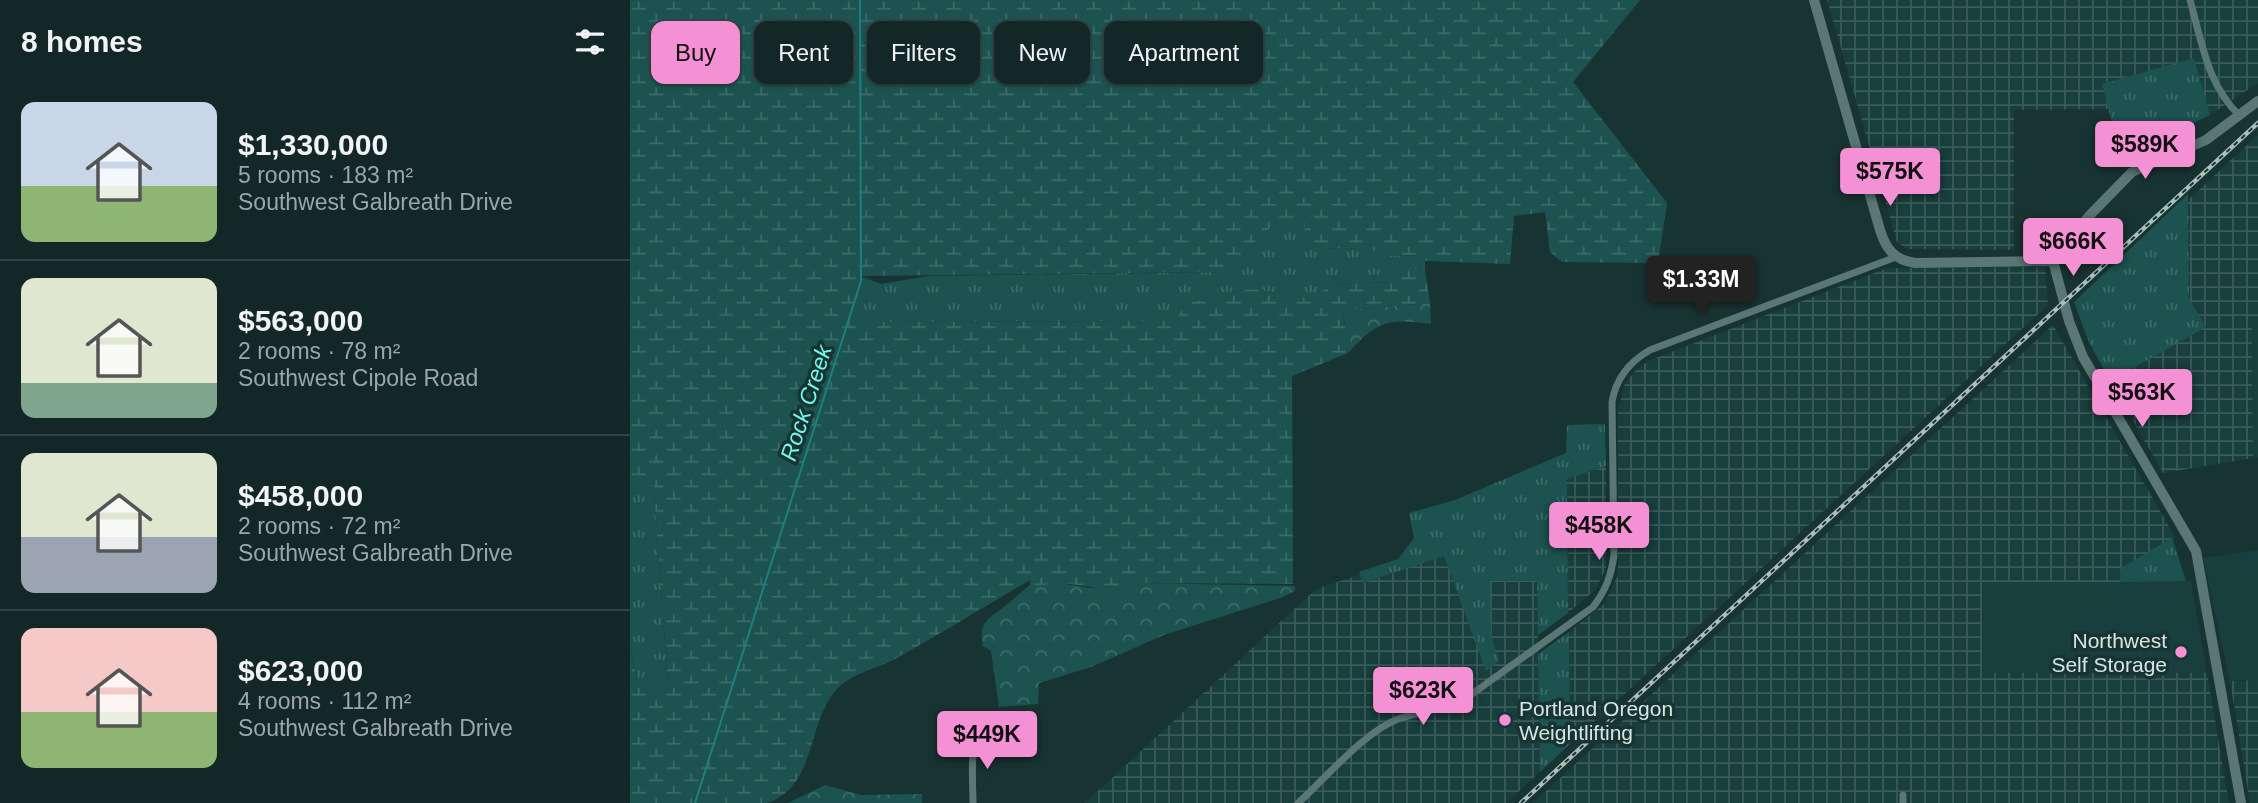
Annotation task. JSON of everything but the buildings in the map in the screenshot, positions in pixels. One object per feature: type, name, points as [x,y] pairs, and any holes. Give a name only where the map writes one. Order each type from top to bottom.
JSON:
[{"type":"street","points":[[1815,0],[1883,239],[1896,257],[1915,263],[2053,261],[2098,206],[2132,172],[2206,140],[2258,101]]},
{"type":"street","points":[[2190,0],[2212,80],[2222,97],[2241,116]]},
{"type":"street","points":[[1298,803],[1378,730],[1398,719],[1453,706],[1465,699],[1593,607],[1600,598],[1611,575],[1614,555],[1612,402],[1618,381],[1632,362],[1654,349],[1896,257]]},
{"type":"street","points":[[2053,261],[2069,321],[2083,357],[2196,551],[2241,803]]},
{"type":"street","points":[[974,803],[974,746],[976,733],[981,728]]},
{"type":"shaded area","points":[[1827,0],[2258,0],[2258,83],[2210,115],[2194,58],[2102,84],[2109,109],[2014,110],[2014,250],[1907,249],[1897,242]]},
{"type":"shaded area","points":[[2258,135],[2258,320],[2252,324],[2253,458],[2163,473],[2110,381],[2205,327],[2189,299],[2188,200]]},
{"type":"shaded area","points":[[2045,267],[2048,305],[1570,744],[1569,632],[1604,604],[1618,575],[1618,410],[1625,384],[1634,372],[1648,361],[1887,268]]},
{"type":"shaded area","points":[[2258,320],[2258,458],[2253,458],[2252,324]]},
{"type":"shaded area","points":[[2053,325],[2175,537],[2121,568],[2120,582],[1982,582],[1982,673],[2207,673],[2229,803],[1533,803]]},
{"type":"shaded area","points":[[1606,466],[1606,568],[1596,589],[1568,613],[1567,479]]},
{"type":"shaded area","points":[[1536,517],[1540,772],[1506,803],[1085,803],[1316,589]]},
{"type":"shaded area","points":[[2258,550],[2258,680],[2230,681],[2203,558]]},
{"type":"shaded area","points":[[2191,581],[2207,673],[1982,674],[1982,582]]},
{"type":"shaded area","points":[[2258,680],[2258,803],[2250,803],[2230,681]]},
{"type":"green space","points":[[630,0],[1640,0],[1573,82],[1667,203],[1658,263],[1562,262],[1550,252],[1545,212],[1514,216],[1510,264],[1425,261],[1425,255],[1390,256],[1364,248],[1320,249],[1310,246],[1305,237],[1304,218],[1279,219],[1224,272],[860,276],[848,322],[1174,321],[1186,304],[1229,292],[1255,289],[1313,299],[1318,298],[1328,284],[1397,282],[1408,270],[1425,269],[1430,303],[1343,310],[1348,353],[1292,376],[1293,584],[1140,583],[1121,594],[1103,595],[1092,587],[1071,584],[1030,585],[1030,580],[897,658],[842,684],[826,704],[803,769],[795,783],[783,795],[767,803],[630,803],[630,645],[638,685],[668,684],[653,480],[630,480]]},
{"type":"green space","points":[[2194,58],[2210,115],[2121,158],[2102,84]]},
{"type":"green space","points":[[2188,194],[2189,299],[2206,327],[2110,381],[2089,342],[2074,302]]},
{"type":"green space","points":[[1280,218],[1305,218],[1320,249],[1364,248],[1390,256],[1425,255],[1425,269],[1408,270],[1398,282],[1328,284],[1318,298],[1313,299],[1255,289],[1229,292],[1186,304],[1174,321],[847,322],[860,276],[881,284],[929,276],[1224,272]]},
{"type":"green space","points":[[1430,303],[1431,324],[1384,324],[1367,334],[1348,353],[1343,310]]},
{"type":"green space","points":[[1605,424],[1606,466],[1567,479],[1568,613],[1538,635],[1537,581],[1490,581],[1491,635],[1499,661],[1486,671],[1444,556],[1363,583],[1359,572],[1398,559],[1414,538],[1409,513],[1455,500],[1566,453],[1567,425]]},
{"type":"green space","points":[[630,480],[653,480],[668,685],[638,685],[630,645]]},
{"type":"green space","points":[[2172,538],[2186,581],[2120,582],[2121,568]]},
{"type":"green space","points":[[1140,583],[1295,586],[1295,591],[1164,635],[1091,667],[1039,683],[1038,704],[999,707],[991,651],[983,646],[982,638],[983,627],[989,619],[1026,588],[1037,584],[1074,585],[1121,594]]},
{"type":"green space","points":[[1569,632],[1570,744],[1540,772],[1538,654]]},
{"type":"green space","points":[[825,785],[861,795],[922,794],[922,803],[788,803]]},
{"type":"waterway","name":"Rock Creek","points":[[695,803],[861,281],[860,0]]},
{"type":"railway","points":[[1521,803],[2258,123]]},
{"type":"place","name":"Northwest Self Storage","points":[[2181,652]]},
{"type":"place","name":"Portland Oregon Weightlifting","points":[[1505,720]]}]
